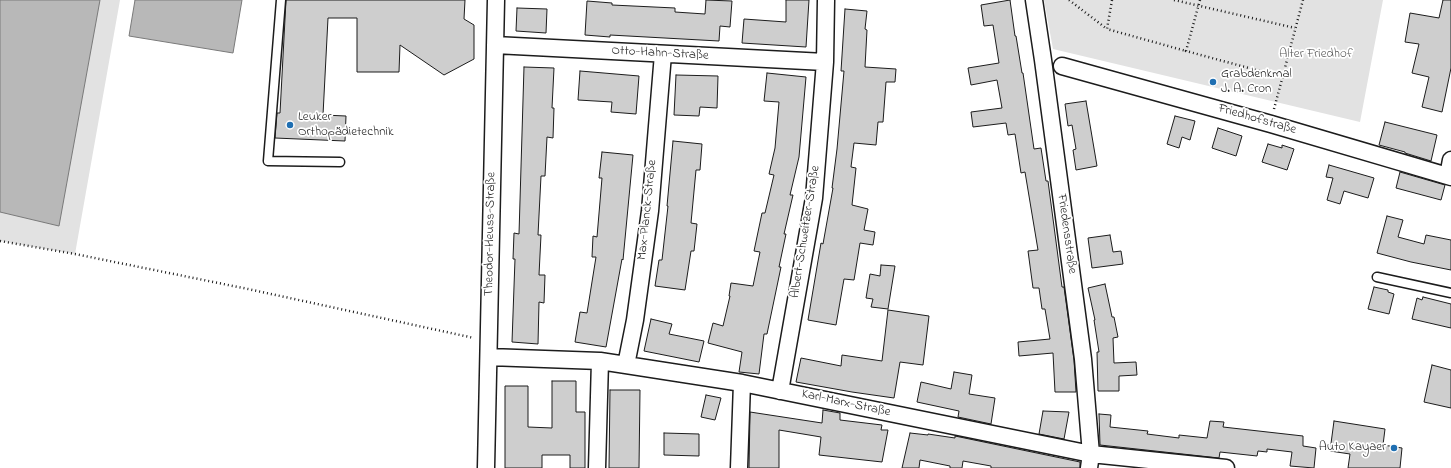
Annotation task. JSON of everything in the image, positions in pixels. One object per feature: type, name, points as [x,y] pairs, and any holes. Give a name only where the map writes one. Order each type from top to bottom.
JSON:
[{"type":"street","name":"Theodor-Heuss-Straße","points":[[486,468],[496,0]]},
{"type":"street","name":"Albert-Schweitzer-Straße","points":[[780,391],[814,198],[826,62],[826,0]]},
{"type":"street","name":"Friedensstraße","points":[[1034,0],[1082,351],[1090,461]]},
{"type":"street","name":"Otto-Hahn-Straße","points":[[495,44],[826,62]]},
{"type":"street","name":"Max-Planck-Straße","points":[[626,365],[635,320],[650,211],[663,54]]},
{"type":"street","name":"Friedhofstraße","points":[[1062,66],[1271,124],[1449,177]]},
{"type":"street","points":[[1449,177],[1451,160]]},
{"type":"street","name":"Karl-Marx-Straße","points":[[488,357],[600,361],[742,383],[1090,461],[1226,468]]},
{"type":"street","points":[[598,468],[600,361]]},
{"type":"street","points":[[739,468],[742,383]]},
{"type":"lane","points":[[281,0],[268,161],[340,162]]},
{"type":"lane","points":[[1377,276],[1451,293]]},
{"type":"path","points":[[1070,0],[1107,29],[1282,77]]},
{"type":"path","points":[[1107,29],[1112,0]]},
{"type":"path","points":[[1174,0],[1295,28]]},
{"type":"path","points":[[1186,50],[1200,0]]},
{"type":"path","points":[[1271,124],[1303,0]]},
{"type":"path","points":[[0,241],[248,289],[489,340]]},
{"type":"green space","points":[[0,0],[120,0],[75,254],[0,241]]},
{"type":"green space","name":"Alter Friedhof","points":[[1044,0],[1383,0],[1360,122],[1053,49]]},
{"type":"shaded area","points":[[0,0],[100,0],[59,226],[0,212]]},
{"type":"shaded area","points":[[135,0],[242,0],[233,53],[129,36]]},
{"type":"building","points":[[286,0],[465,0],[464,19],[474,25],[474,59],[444,75],[400,45],[399,72],[357,72],[357,18],[328,18],[323,115],[346,116],[345,141],[275,138],[277,113],[280,113]]},
{"type":"building","points":[[706,0],[732,1],[730,27],[720,26],[719,41],[585,35],[587,1],[612,3],[612,5],[675,8],[675,12],[705,14]]},
{"type":"building","points":[[786,0],[809,0],[806,47],[742,43],[744,19],[786,22]]},
{"type":"building","points":[[1010,0],[1015,36],[1023,73],[1034,149],[1041,148],[1046,181],[1048,181],[1062,287],[1064,287],[1074,360],[1076,392],[1055,392],[1053,353],[1019,356],[1018,342],[1050,339],[1045,309],[1042,309],[1039,288],[1033,288],[1028,251],[1038,250],[1025,172],[1021,173],[1015,134],[1008,135],[1006,123],[973,127],[971,112],[1002,108],[997,80],[971,85],[968,68],[999,63],[993,25],[984,26],[981,5]]},
{"type":"building","points":[[1443,0],[1451,0],[1451,68],[1442,112],[1422,107],[1429,77],[1412,73],[1419,44],[1405,42],[1410,13],[1439,18]]},
{"type":"building","points":[[517,8],[547,9],[546,33],[516,31]]},
{"type":"building","points":[[845,9],[867,11],[865,29],[867,30],[865,67],[896,69],[895,82],[886,82],[883,122],[878,122],[876,145],[854,143],[851,167],[856,168],[852,205],[868,209],[864,230],[875,232],[873,245],[860,243],[854,280],[844,279],[836,325],[808,320],[821,243],[823,244],[833,188],[844,71],[841,71]]},
{"type":"building","points":[[524,67],[554,68],[552,108],[554,108],[553,138],[547,137],[545,176],[541,176],[538,235],[541,235],[539,275],[545,275],[544,303],[539,302],[538,344],[512,342],[515,259],[513,259],[514,233],[519,234]]},
{"type":"building","points":[[580,71],[639,76],[636,114],[611,112],[612,102],[578,100]]},
{"type":"building","points":[[767,73],[806,77],[799,157],[790,195],[793,195],[784,234],[786,234],[779,267],[781,267],[767,334],[764,334],[759,374],[739,372],[742,352],[708,343],[713,323],[723,326],[730,296],[731,283],[753,286],[760,252],[754,251],[762,213],[765,213],[774,175],[769,174],[775,148],[779,102],[764,101]]},
{"type":"building","points":[[676,75],[718,76],[717,108],[700,107],[699,116],[674,115]]},
{"type":"building","points":[[1086,101],[1097,166],[1076,170],[1073,150],[1076,149],[1072,125],[1068,126],[1065,104]]},
{"type":"building","points":[[1175,116],[1195,121],[1190,140],[1182,137],[1179,148],[1167,144]]},
{"type":"building","points":[[1385,122],[1437,135],[1431,161],[1379,145]]},
{"type":"building","points":[[1218,128],[1242,136],[1236,156],[1212,148]]},
{"type":"building","points":[[673,141],[702,144],[700,170],[696,170],[691,223],[697,224],[694,251],[691,251],[685,290],[655,286],[659,260],[662,260]]},
{"type":"building","points":[[1268,144],[1282,148],[1282,145],[1294,149],[1287,170],[1262,162]]},
{"type":"building","points":[[602,152],[633,155],[623,260],[622,259],[606,347],[575,342],[580,312],[587,313],[596,257],[592,257],[593,236],[597,237],[602,178],[599,178]]},
{"type":"building","points":[[1329,165],[1374,178],[1368,198],[1344,191],[1340,204],[1327,200],[1333,178],[1326,177]]},
{"type":"building","points":[[1400,172],[1445,185],[1441,200],[1396,188]]},
{"type":"building","points":[[1387,216],[1403,220],[1398,237],[1424,244],[1426,235],[1451,240],[1451,270],[1377,253]]},
{"type":"building","points":[[1110,235],[1113,252],[1121,251],[1123,264],[1092,268],[1088,238]]},
{"type":"building","points":[[881,265],[895,266],[888,309],[871,307],[873,299],[866,298],[870,274],[880,276]]},
{"type":"building","points":[[1105,284],[1118,337],[1113,338],[1114,363],[1136,362],[1137,375],[1119,376],[1119,391],[1098,391],[1097,352],[1099,352],[1095,320],[1088,288]]},
{"type":"building","points":[[1374,287],[1388,290],[1388,292],[1394,294],[1389,314],[1368,309]]},
{"type":"building","points":[[1423,297],[1451,304],[1451,328],[1412,319],[1417,298],[1422,300]]},
{"type":"building","points":[[888,310],[929,316],[923,365],[900,362],[894,398],[796,382],[801,358],[841,366],[842,355],[882,361]]},
{"type":"building","points":[[651,319],[672,324],[669,334],[704,341],[699,362],[644,351]]},
{"type":"building","points":[[1432,365],[1451,370],[1451,408],[1424,402]]},
{"type":"building","points":[[954,372],[972,375],[969,394],[995,398],[991,424],[958,417],[959,411],[917,402],[921,382],[951,389]]},
{"type":"building","points":[[552,381],[576,381],[576,412],[585,412],[585,468],[570,468],[570,455],[542,455],[542,468],[505,468],[505,386],[528,386],[528,427],[552,428]]},
{"type":"building","points":[[610,390],[640,390],[639,468],[609,468]]},
{"type":"building","points":[[706,395],[721,398],[715,420],[701,417]]},
{"type":"building","points":[[823,410],[840,413],[840,420],[882,425],[881,430],[888,430],[882,462],[819,455],[821,437],[779,430],[779,468],[749,468],[750,412],[822,423]]},
{"type":"building","points":[[1043,411],[1069,412],[1064,439],[1039,434]]},
{"type":"building","points":[[1099,414],[1111,415],[1110,427],[1148,431],[1147,434],[1179,438],[1179,435],[1207,438],[1210,421],[1224,422],[1223,427],[1303,436],[1303,446],[1316,448],[1314,468],[1290,466],[1292,452],[1267,449],[1267,452],[1258,451],[1257,456],[1220,452],[1219,458],[1100,445]]},
{"type":"building","points":[[1334,421],[1385,429],[1383,445],[1402,448],[1400,468],[1348,468],[1350,454],[1330,451]]},
{"type":"building","points":[[664,433],[699,434],[699,456],[664,455]]},
{"type":"building","points":[[910,433],[955,438],[955,436],[1080,462],[1080,468],[991,468],[991,466],[963,461],[962,468],[950,468],[950,466],[920,460],[919,468],[902,468]]},
{"type":"place","name":"Grabdenkmal J. A. Cron","points":[[1213,82]]},
{"type":"place","name":"Leuker Orthopädietechnik","points":[[290,125]]},
{"type":"place","name":"Auto Kayaer","points":[[1394,448]]}]
